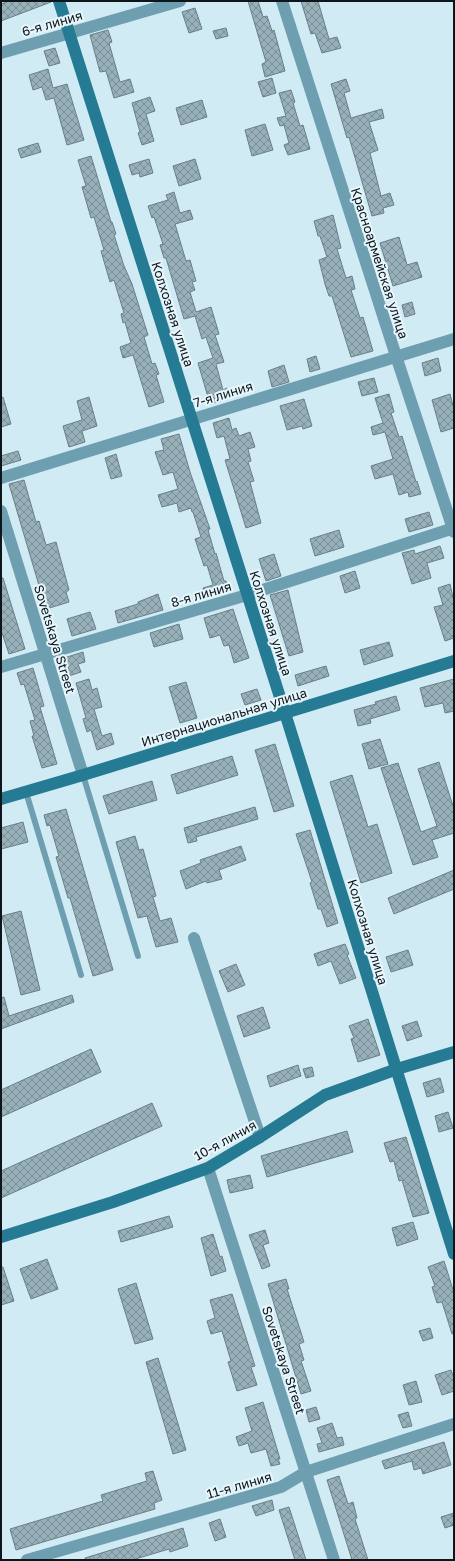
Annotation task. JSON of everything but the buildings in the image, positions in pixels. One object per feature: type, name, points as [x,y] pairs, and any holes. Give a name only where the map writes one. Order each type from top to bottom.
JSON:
[{"type":"street","name":"Колхозная улица","points":[[60,1],[454,1254]]},
{"type":"street","name":"6-я линия","points":[[1,53],[180,1]]},
{"type":"street","name":"Красноармейская улица","points":[[282,1],[396,356],[454,530]]},
{"type":"street","name":"7-я линия","points":[[1,478],[454,339]]},
{"type":"street","name":"Sovetskaya Street","points":[[1,511],[83,775]]},
{"type":"street","name":"8-я линия","points":[[1,667],[247,595],[454,530]]},
{"type":"street","name":"Интернациональная улица","points":[[1,799],[454,661]]},
{"type":"street","points":[[194,938],[260,1137]]},
{"type":"street","name":"10-я линия","points":[[1,1237],[112,1202],[208,1168],[260,1137],[325,1095],[396,1070],[454,1052]]},
{"type":"street","name":"Sovetskaya Street","points":[[208,1168],[334,1560]]},
{"type":"street","name":"11-я линия","points":[[27,1560],[281,1487],[306,1472],[454,1424]]},
{"type":"lane","points":[[83,775],[138,956]]},
{"type":"lane","points":[[26,792],[81,975]]}]
